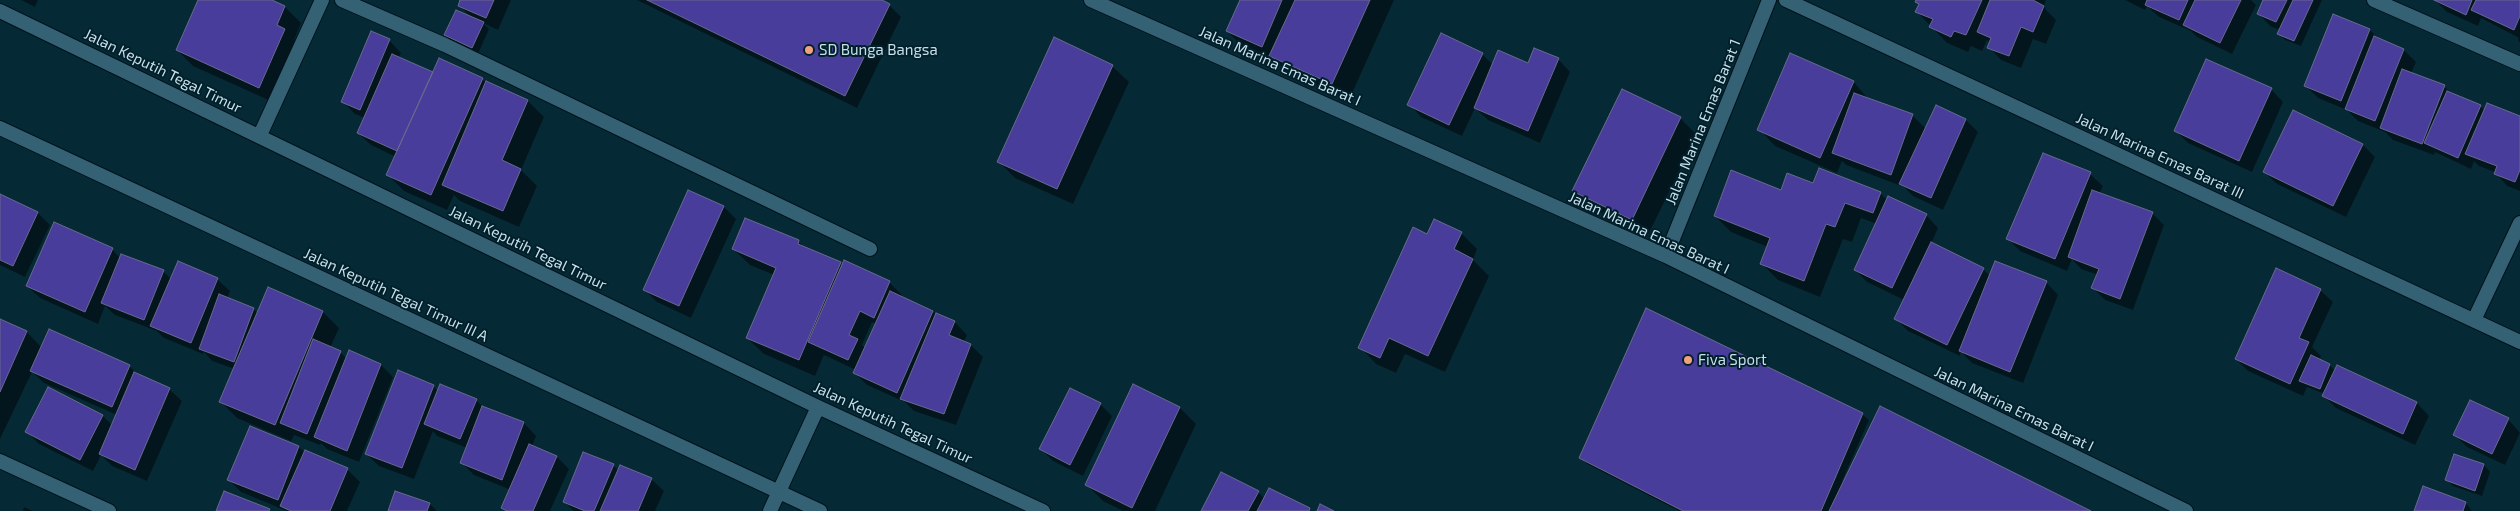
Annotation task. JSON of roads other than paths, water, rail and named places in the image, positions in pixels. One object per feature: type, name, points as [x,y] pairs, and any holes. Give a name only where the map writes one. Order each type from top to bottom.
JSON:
[{"type":"street","points":[[260,135],[322,0]]},
{"type":"street","points":[[342,0],[454,49],[870,249]]},
{"type":"street","name":"Jalan Marina Emas Barat I","points":[[1091,0],[1666,256],[2186,511]]},
{"type":"street","name":"Jalan Marina Emas Barat 1","points":[[1666,256],[1770,0]]},
{"type":"street","name":"Jalan Marina Emas Barat III","points":[[1786,0],[2520,342]]},
{"type":"street","points":[[2374,0],[2520,64]]},
{"type":"street","name":"Jalan Keputih Tegal Timur","points":[[0,11],[260,135],[818,407],[1043,511]]},
{"type":"street","name":"Jalan Keputih Tegal Timur III A","points":[[0,128],[820,511]]},
{"type":"street","points":[[2474,320],[2520,223]]},
{"type":"street","points":[[770,511],[818,407]]},
{"type":"street","points":[[0,461],[109,511]]},
{"type":"place","name":"SD Bunga Bangsa","points":[[809,50]]},
{"type":"place","name":"Fiva Sport","points":[[1688,360]]}]
